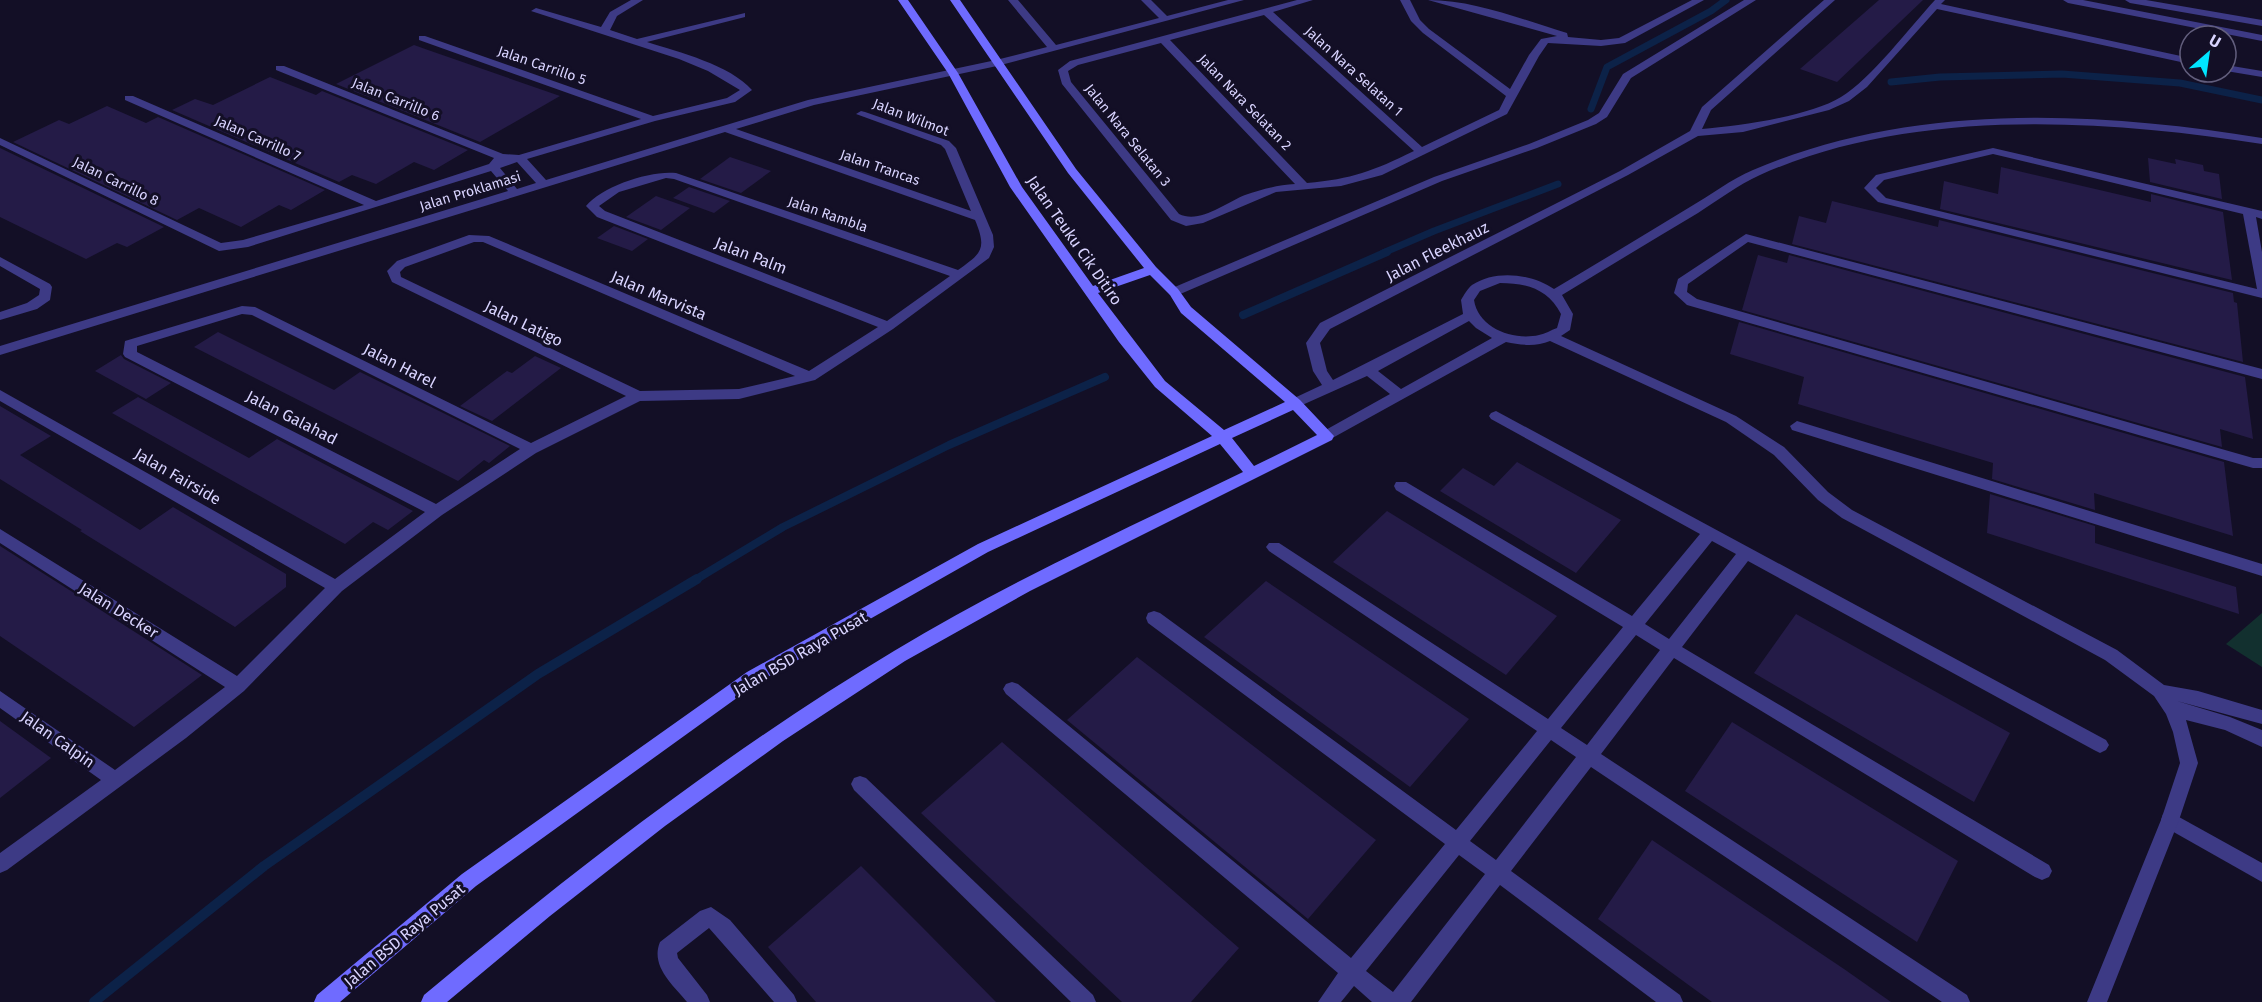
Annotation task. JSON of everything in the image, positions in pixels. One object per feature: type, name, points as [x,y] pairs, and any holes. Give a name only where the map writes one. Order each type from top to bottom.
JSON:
[{"type":"main road","name":"Jalan Teuku Cik Ditiro","points":[[903,0],[953,73],[1016,187],[1090,292],[1160,384],[1222,436],[1252,473]]},
{"type":"main road","points":[[431,1002],[493,949],[642,833],[780,733],[901,655],[1001,598],[1327,436],[1294,403],[1186,310],[1174,292],[1152,270],[1072,171],[955,0]]},
{"type":"main road","points":[[1090,292],[1152,270]]},
{"type":"main road","name":"Jalan BSD Raya Pusat","points":[[324,1002],[469,880],[753,677],[982,548],[1294,403]]},
{"type":"street","points":[[603,33],[613,14],[639,0]]},
{"type":"street","points":[[1013,0],[1054,49]]},
{"type":"street","points":[[1146,0],[1165,19]]},
{"type":"street","name":"Jalan Proklamasi","points":[[0,351],[812,102],[997,63],[1239,0]]},
{"type":"street","points":[[1163,39],[1308,0]]},
{"type":"street","points":[[1405,0],[1416,21],[1426,31],[1512,95]]},
{"type":"street","points":[[1433,0],[1580,40]]},
{"type":"street","points":[[1304,186],[1341,183],[1378,173],[1503,112],[1545,41],[1556,39],[1601,43],[1621,41],[1696,0]]},
{"type":"street","points":[[1174,292],[1438,179],[1533,146],[1592,122],[1603,115],[1627,76],[1702,29],[1740,9],[1751,0]]},
{"type":"street","points":[[1830,0],[1706,109],[1695,133],[1743,129],[1825,108],[1845,99],[1863,85],[1938,3],[2178,58]]},
{"type":"street","points":[[2068,0],[2262,38]]},
{"type":"street","points":[[2130,0],[2262,23]]},
{"type":"street","points":[[375,205],[497,162],[730,100],[747,90],[742,84],[701,63],[536,11]]},
{"type":"street","name":"Jalan Nara Selatan 1","points":[[1266,11],[1421,152]]},
{"type":"street","points":[[634,43],[742,15]]},
{"type":"street","name":"Jalan Carrillo 5","points":[[422,38],[652,120]]},
{"type":"street","name":"Jalan Nara Selatan 3","points":[[1163,39],[1074,63],[1064,70],[1066,82],[1175,217],[1186,222],[1203,219],[1248,198],[1275,189],[1304,186]]},
{"type":"street","name":"Jalan Nara Selatan 2","points":[[1163,39],[1304,186]]},
{"type":"street","name":"Jalan Carrillo 6","points":[[280,68],[497,162]]},
{"type":"street","points":[[2238,70],[2262,74]]},
{"type":"street","name":"Jalan Carrillo 7","points":[[129,98],[375,205]]},
{"type":"street","name":"Jalan Wilmot","points":[[861,114],[937,140],[950,148],[977,217]]},
{"type":"street","points":[[1556,294],[1755,173],[1829,146],[1884,134],[1983,124],[2080,122],[2170,127],[2262,141]]},
{"type":"street","name":"Jalan Trancas","points":[[726,129],[977,217]]},
{"type":"street","name":"Jalan Fleekhauz","points":[[1330,387],[1320,371],[1313,343],[1326,326],[1624,173],[1695,133]]},
{"type":"street","name":"Jalan Carrillo 8","points":[[0,141],[219,247],[244,244],[375,205]]},
{"type":"street","points":[[2262,287],[2256,213],[1993,151],[1880,177],[1870,188],[1882,200],[2262,294]]},
{"type":"street","points":[[519,158],[544,184]]},
{"type":"street","points":[[497,162],[515,193]]},
{"type":"street","name":"Jalan Rambla","points":[[601,214],[592,206],[596,199],[666,175],[959,275]]},
{"type":"street","name":"Jalan Palm","points":[[601,214],[888,326]]},
{"type":"street","points":[[0,864],[180,733],[238,686],[336,587],[437,512],[531,448],[638,396],[739,394],[810,377],[888,326],[983,258],[988,247],[987,235],[977,217]]},
{"type":"street","name":"Jalan Marvista","points":[[396,279],[393,271],[401,264],[473,238],[485,239],[810,377]]},
{"type":"street","points":[[2262,374],[1746,238],[1682,282],[1680,293],[1692,302],[2262,464]]},
{"type":"street","points":[[0,261],[46,287],[45,297],[32,306],[0,316]]},
{"type":"street","name":"Jalan Latigo","points":[[396,279],[638,396]]},
{"type":"street","points":[[1558,333],[1568,314],[1556,294],[1528,282],[1513,279],[1484,282],[1473,288],[1468,296],[1466,306],[1469,316],[1482,329],[1502,338],[1524,342],[1558,333],[1605,360],[1731,418],[1779,451],[1823,496],[1847,514],[2111,655],[2160,691],[2173,710],[2182,732],[2189,763],[2170,820],[2097,1002]]},
{"type":"street","name":"Jalan Harel","points":[[130,354],[130,344],[138,340],[242,310],[255,311],[531,448]]},
{"type":"street","points":[[1294,403],[1368,370],[1469,316]]},
{"type":"street","points":[[1327,436],[1502,338]]},
{"type":"street","name":"Jalan Galahad","points":[[130,354],[437,512]]},
{"type":"street","points":[[1368,370],[1400,395]]},
{"type":"street","name":"Jalan Fairside","points":[[1,395],[336,587]]},
{"type":"street","points":[[1496,416],[2100,745]]},
{"type":"street","points":[[1797,426],[2262,570]]},
{"type":"street","points":[[1401,486],[2042,871]]},
{"type":"street","points":[[1328,1002],[1710,532]]},
{"type":"street","name":"Jalan Decker","points":[[0,535],[238,686]]},
{"type":"street","points":[[1274,547],[1960,1002]]},
{"type":"street","points":[[1398,1002],[1746,552]]},
{"type":"street","points":[[1154,618],[1673,1002]]},
{"type":"street","points":[[1012,688],[1388,1002]]},
{"type":"street","points":[[2160,691],[2198,698],[2262,717]]},
{"type":"street","name":"Jalan Calpin","points":[[0,698],[115,780]]},
{"type":"street","points":[[2173,710],[2214,718],[2242,728],[2262,740]]},
{"type":"street","points":[[860,784],[1086,1002]]},
{"type":"street","points":[[2170,820],[2262,873]]},
{"type":"street","points":[[700,1002],[668,962],[666,949],[711,917],[723,927],[787,1002]]},
{"type":"green space","points":[[2262,613],[2262,667],[2226,644]]},
{"type":"building","points":[[1879,0],[1923,0],[1837,82],[1800,69]]},
{"type":"building","points":[[414,45],[560,96],[480,142],[336,84]]},
{"type":"building","points":[[270,77],[316,95],[322,91],[468,150],[434,170],[414,162],[376,184],[352,175],[339,182],[172,110],[195,99],[213,105]]},
{"type":"building","points":[[107,106],[146,123],[158,117],[325,190],[291,210],[279,205],[241,227],[199,208],[177,220],[13,142],[59,120],[69,124]]},
{"type":"building","points":[[0,148],[164,227],[127,247],[117,243],[86,259],[0,217]]},
{"type":"building","points":[[730,157],[771,171],[741,193],[700,179]]},
{"type":"building","points":[[2148,158],[2176,164],[2175,159],[2203,165],[2204,171],[2219,174],[2222,199],[2150,182]]},
{"type":"building","points":[[2001,167],[2151,202],[2151,194],[2223,212],[2232,280],[1940,209],[1944,181],[1998,194]]},
{"type":"building","points":[[689,187],[730,201],[714,213],[673,198]]},
{"type":"building","points":[[656,196],[690,208],[661,230],[626,217]]},
{"type":"building","points":[[1832,201],[1938,227],[1939,220],[2233,293],[2234,302],[2237,303],[2243,362],[1792,244],[1799,216],[1826,223]]},
{"type":"building","points":[[614,226],[648,239],[632,251],[597,238]]},
{"type":"building","points":[[1758,255],[1787,263],[1789,255],[2245,377],[2253,439],[2220,429],[2222,447],[1742,310]]},
{"type":"building","points":[[1739,322],[2224,462],[2233,536],[2094,493],[2095,510],[1992,479],[1993,463],[1798,404],[1804,377],[1730,354]]},
{"type":"building","points":[[218,332],[334,390],[360,372],[510,446],[489,463],[484,460],[458,481],[194,347]]},
{"type":"building","points":[[121,355],[124,359],[171,383],[146,399],[95,371]]},
{"type":"building","points":[[535,356],[561,368],[492,421],[460,406],[507,371],[512,373]]},
{"type":"building","points":[[138,397],[249,458],[277,439],[413,511],[388,530],[373,522],[345,544],[112,413]]},
{"type":"building","points":[[0,406],[51,436],[20,455],[140,530],[173,507],[286,574],[286,587],[235,627],[80,531],[82,530],[0,479]]},
{"type":"building","points":[[1517,462],[1621,520],[1576,573],[1440,491],[1463,468],[1494,486]]},
{"type":"building","points":[[1990,494],[2095,526],[2095,543],[2236,587],[2239,614],[1987,533]]},
{"type":"building","points":[[1387,511],[1557,616],[1506,675],[1333,562]]},
{"type":"building","points":[[0,546],[202,675],[134,727],[0,636]]},
{"type":"building","points":[[1266,581],[1469,719],[1410,787],[1204,637]]},
{"type":"building","points":[[1796,614],[2010,733],[1974,802],[1754,673]]},
{"type":"building","points":[[1137,657],[1376,840],[1308,919],[1067,720]]},
{"type":"building","points":[[0,721],[51,758],[0,798]]},
{"type":"building","points":[[1732,722],[1958,861],[1917,942],[1685,791]]},
{"type":"building","points":[[1002,742],[1239,948],[1191,1002],[1122,1002],[921,813]]},
{"type":"building","points":[[1652,840],[1891,1002],[1712,1002],[1598,919]]},
{"type":"building","points":[[861,866],[996,1002],[816,1002],[768,947]]},
{"type":"waterway","points":[[1591,109],[1607,67],[1711,11],[1726,0]]},
{"type":"waterway","points":[[1891,82],[1940,77],[2062,74],[2180,83],[2262,100]]},
{"type":"waterway","points":[[1383,253],[1558,184]]},
{"type":"waterway","points":[[1243,315],[1387,252]]},
{"type":"waterway","points":[[695,580],[783,527],[949,445],[1105,377]]},
{"type":"waterway","points":[[94,1002],[264,866],[538,674],[697,579]]}]
